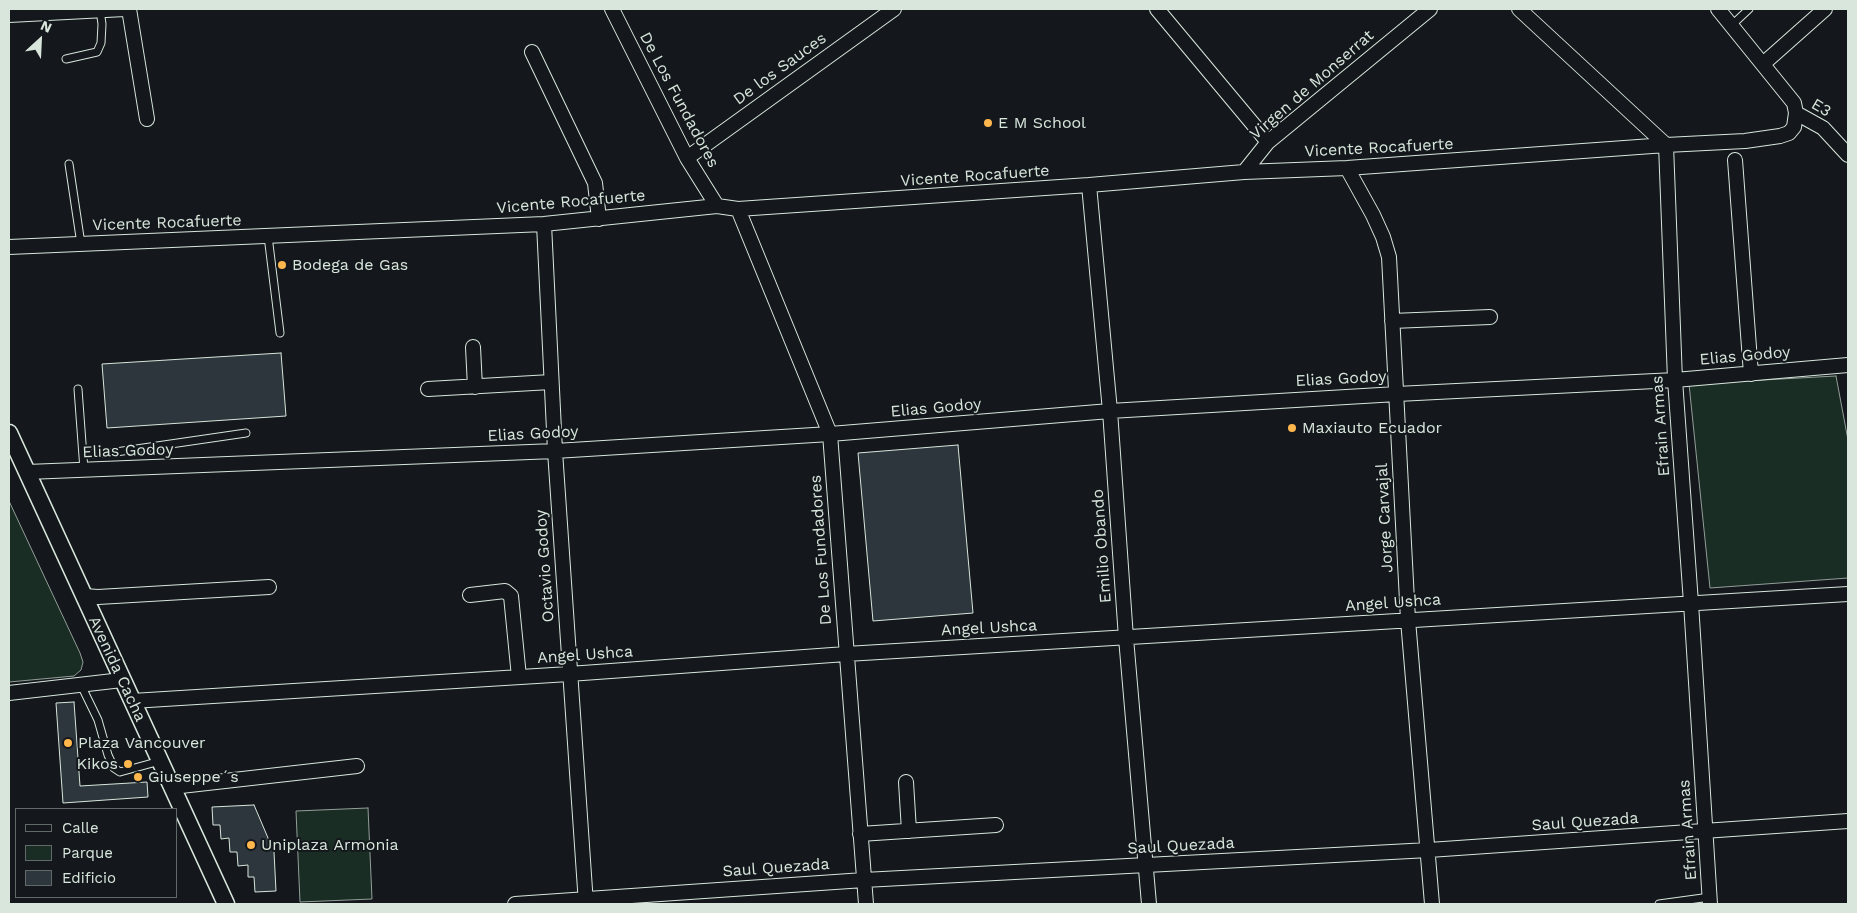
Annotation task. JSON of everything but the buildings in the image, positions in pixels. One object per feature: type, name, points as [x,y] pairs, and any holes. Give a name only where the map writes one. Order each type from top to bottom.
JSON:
[{"type":"street","points":[[9,14],[23,11],[125,9]]},
{"type":"street","points":[[129,9],[147,119]]},
{"type":"street","name":"De Los Fundadores","points":[[612,9],[688,158],[717,206]]},
{"type":"street","name":"De los Sauces","points":[[688,158],[894,9]]},
{"type":"street","points":[[1157,9],[1268,142]]},
{"type":"street","name":"Virgen de Monserrat","points":[[1244,172],[1268,142],[1430,9]]},
{"type":"street","points":[[1519,9],[1666,145]]},
{"type":"street","points":[[1718,9],[1794,103],[1796,113]]},
{"type":"street","points":[[1763,64],[1825,9]]},
{"type":"street","points":[[532,52],[595,183],[599,218]]},
{"type":"street","name":"Vicente Rocafuerte","points":[[9,247],[544,224],[717,206],[738,210],[1089,186],[1244,172],[1347,168],[1666,145],[1745,142],[1789,133],[1794,127],[1796,113]]},
{"type":"street","name":"E3","points":[[1796,113],[1823,128],[1848,155]]},
{"type":"street","name":"Efrain Armas","points":[[1666,145],[1675,380],[1710,900]]},
{"type":"street","points":[[1735,160],[1751,374]]},
{"type":"street","name":"Jorge Carvajal","points":[[1347,168],[1373,215],[1383,237],[1389,257],[1408,620],[1432,904]]},
{"type":"street","name":"Emilio Obando","points":[[1089,186],[1110,411],[1126,638],[1149,904]]},
{"type":"street","name":"De Los Fundadores","points":[[738,210],[830,434],[866,904]]},
{"type":"street","name":"Octavio Godoy","points":[[544,224],[555,451],[585,901]]},
{"type":"street","points":[[1392,321],[1490,317]]},
{"type":"street","points":[[473,347],[476,386]]},
{"type":"street","name":"Elias Godoy","points":[[26,472],[555,451],[830,434],[1110,411],[1675,380],[1848,365]]},
{"type":"street","points":[[428,389],[551,382]]},
{"type":"street","name":"Avenida Cacha","points":[[9,433],[226,904]]},
{"type":"street","points":[[84,596],[98,597],[269,588]]},
{"type":"street","points":[[470,595],[505,591],[511,596],[519,677]]},
{"type":"street","name":"Angel Ushca","points":[[132,701],[569,674],[846,654],[1848,594]]},
{"type":"street","points":[[9,693],[122,680]]},
{"type":"street","points":[[172,787],[358,766]]},
{"type":"street","points":[[906,782],[909,831]]},
{"type":"street","name":"Saul Quezada","points":[[515,904],[585,901],[864,880],[1428,850],[1848,820]]},
{"type":"street","points":[[860,834],[996,825]]},
{"type":"lane","points":[[1732,25],[1749,9]]},
{"type":"lane","points":[[66,59],[97,52],[101,43],[102,24],[100,10]]},
{"type":"lane","points":[[68,164],[81,244]]},
{"type":"lane","points":[[268,236],[280,334]]},
{"type":"lane","points":[[78,389],[84,471]]},
{"type":"lane","points":[[82,454],[109,453],[246,433]]},
{"type":"lane","points":[[81,685],[98,720],[108,755],[114,768],[120,772],[160,761]]},
{"type":"lane","points":[[1658,904],[1710,900]]},
{"type":"green space","points":[[1836,376],[1848,440],[1848,578],[1710,588],[1689,384]]},
{"type":"green space","points":[[9,501],[80,653],[83,662],[81,670],[74,676],[9,682]]},
{"type":"green space","points":[[368,808],[372,899],[300,902],[296,811]]},
{"type":"place","name":"E M School","points":[[988,123]]},
{"type":"place","name":"Bodega de Gas","points":[[282,265]]},
{"type":"place","name":"Maxiauto Ecuador","points":[[1292,428]]},
{"type":"place","name":"Plaza Vancouver","points":[[68,743]]},
{"type":"place","name":"Kikos","points":[[128,764]]},
{"type":"place","name":"Giuseppe´s","points":[[138,777]]},
{"type":"place","name":"Uniplaza Armonia","points":[[251,845]]}]
